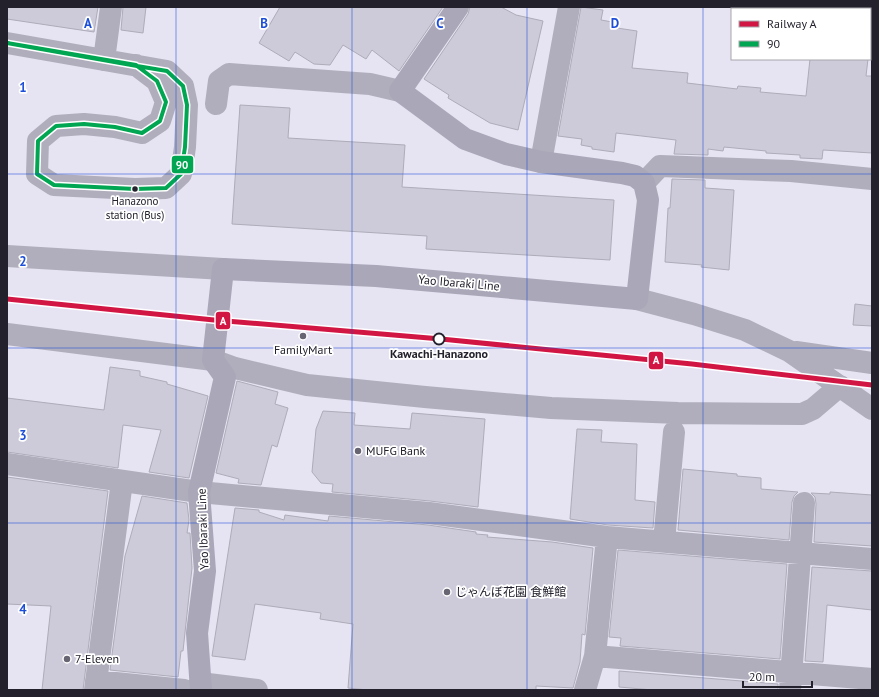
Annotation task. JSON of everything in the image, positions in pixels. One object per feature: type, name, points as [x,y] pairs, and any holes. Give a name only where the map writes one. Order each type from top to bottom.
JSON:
[{"type":"main road","points":[[458,7],[400,92],[465,139],[506,154],[541,162],[622,172],[635,176],[644,183],[648,200],[637,299]]},
{"type":"main road","points":[[212,360],[223,269]]},
{"type":"main road","name":"Yao Ibaraki Line","points":[[223,269],[376,276],[637,299]]},
{"type":"main road","name":"Yao Ibaraki Line","points":[[195,688],[197,633],[205,571],[199,492],[225,377],[212,360]]},
{"type":"street","points":[[104,60],[111,7]]},
{"type":"street","points":[[541,162],[569,7]]},
{"type":"street","points":[[7,43],[136,65],[166,71],[183,86],[187,105],[185,147],[181,174],[166,188],[135,189],[54,185],[37,174],[38,141],[56,126],[84,124],[115,127],[142,133],[160,120],[166,102],[157,81],[136,65]]},
{"type":"street","points":[[216,104],[219,81],[229,74],[370,84],[400,92]]},
{"type":"street","points":[[644,183],[660,166],[791,171],[872,179]]},
{"type":"street","points":[[7,256],[223,269]]},
{"type":"street","points":[[637,299],[694,314],[745,330],[789,351],[872,409]]},
{"type":"street","points":[[7,334],[212,360],[235,368],[307,385],[551,408],[678,413],[802,414],[813,409],[840,386]]},
{"type":"street","points":[[789,351],[872,363]]},
{"type":"street","points":[[664,542],[674,432]]},
{"type":"street","points":[[7,464],[199,492],[429,513],[607,537],[872,559]]},
{"type":"street","points":[[122,481],[95,685],[257,690]]},
{"type":"street","points":[[791,681],[804,503]]},
{"type":"street","points":[[585,690],[595,656],[607,537]]},
{"type":"street","points":[[595,656],[791,681],[872,679]]},
{"type":"building","points":[[7,7],[98,7],[94,32],[7,19]]},
{"type":"building","points":[[123,7],[146,7],[143,33],[121,30]]},
{"type":"building","points":[[280,7],[443,7],[399,71],[372,50],[366,59],[343,45],[330,65],[314,64],[295,52],[289,61],[259,43]]},
{"type":"building","points":[[470,7],[501,7],[516,15],[543,21],[518,130],[490,123],[448,98],[449,95],[424,79],[468,14]]},
{"type":"building","points":[[581,7],[603,10],[601,20],[618,23],[617,28],[637,31],[632,68],[688,73],[687,83],[737,89],[738,86],[761,88],[760,92],[806,96],[810,60],[868,60],[866,76],[872,76],[872,153],[823,150],[822,159],[800,158],[800,155],[766,153],[766,151],[724,147],[723,151],[708,149],[708,155],[674,154],[676,140],[616,133],[614,152],[592,149],[592,147],[581,145],[582,139],[558,136]]},
{"type":"building","points":[[240,105],[290,108],[288,138],[405,145],[402,187],[614,200],[610,260],[426,249],[427,236],[232,224]]},
{"type":"building","points":[[672,179],[705,180],[705,188],[734,190],[729,270],[701,267],[702,265],[665,262],[668,208],[670,208]]},
{"type":"building","points":[[855,304],[872,306],[872,326],[853,325]]},
{"type":"building","points":[[110,367],[140,371],[140,376],[167,382],[167,384],[208,396],[189,478],[149,472],[161,430],[123,425],[118,468],[7,452],[7,398],[104,410]]},
{"type":"building","points":[[237,381],[278,392],[275,404],[288,408],[277,447],[272,445],[261,485],[238,483],[239,479],[216,473]]},
{"type":"building","points":[[323,411],[355,413],[354,425],[410,429],[412,413],[485,419],[478,507],[332,492],[333,484],[321,483],[312,472],[316,429]]},
{"type":"building","points":[[577,429],[602,430],[601,442],[637,444],[635,500],[655,502],[653,528],[608,525],[570,519]]},
{"type":"building","points":[[683,469],[737,474],[737,476],[761,478],[761,489],[798,492],[794,496],[792,502],[789,540],[678,530]]},
{"type":"building","points":[[7,477],[108,491],[83,690],[42,690],[51,606],[7,604]]},
{"type":"building","points":[[830,492],[872,495],[872,546],[814,542],[816,504],[815,497],[811,493],[830,494]]},
{"type":"building","points":[[142,496],[187,503],[189,520],[187,533],[190,533],[192,568],[183,651],[181,651],[178,677],[110,670],[125,556]]},
{"type":"building","points":[[235,508],[259,510],[259,512],[284,520],[285,515],[328,521],[329,516],[428,525],[476,532],[476,534],[488,535],[487,537],[552,542],[593,548],[585,635],[582,634],[580,662],[573,688],[536,686],[536,690],[368,690],[348,688],[353,624],[320,619],[321,613],[255,604],[245,660],[212,656]]},
{"type":"building","points":[[618,550],[787,564],[780,659],[620,646],[621,638],[609,637]]},
{"type":"building","points":[[812,567],[872,571],[872,610],[827,605],[823,662],[805,661]]},
{"type":"building","points":[[619,671],[778,684],[778,690],[653,690],[619,687]]},
{"type":"rail line","name":"A","points":[[7,299],[214,320],[441,339],[692,364],[872,385]]},
{"type":"transit line","name":"90","points":[[7,43],[136,65],[137,66],[7,43]]},
{"type":"transit line","name":"90","points":[[137,66],[167,71],[183,86],[187,105],[185,147],[181,174],[166,188],[135,189],[54,185],[37,174],[38,141],[56,126],[84,124],[115,127],[142,133],[160,121],[166,102],[157,81],[137,66]]},
{"type":"place","name":"Hanazono station (Bus)","points":[[135,189]]},
{"type":"place","name":"FamilyMart","points":[[303,336]]},
{"type":"place","name":"Kawachi-Hanazono","points":[[439,339]]},
{"type":"place","name":"MUFG Bank","points":[[358,451]]},
{"type":"place","name":"じゃんぼ花園 食鮮館","points":[[447,592]]},
{"type":"place","name":"7-Eleven","points":[[67,659]]}]
